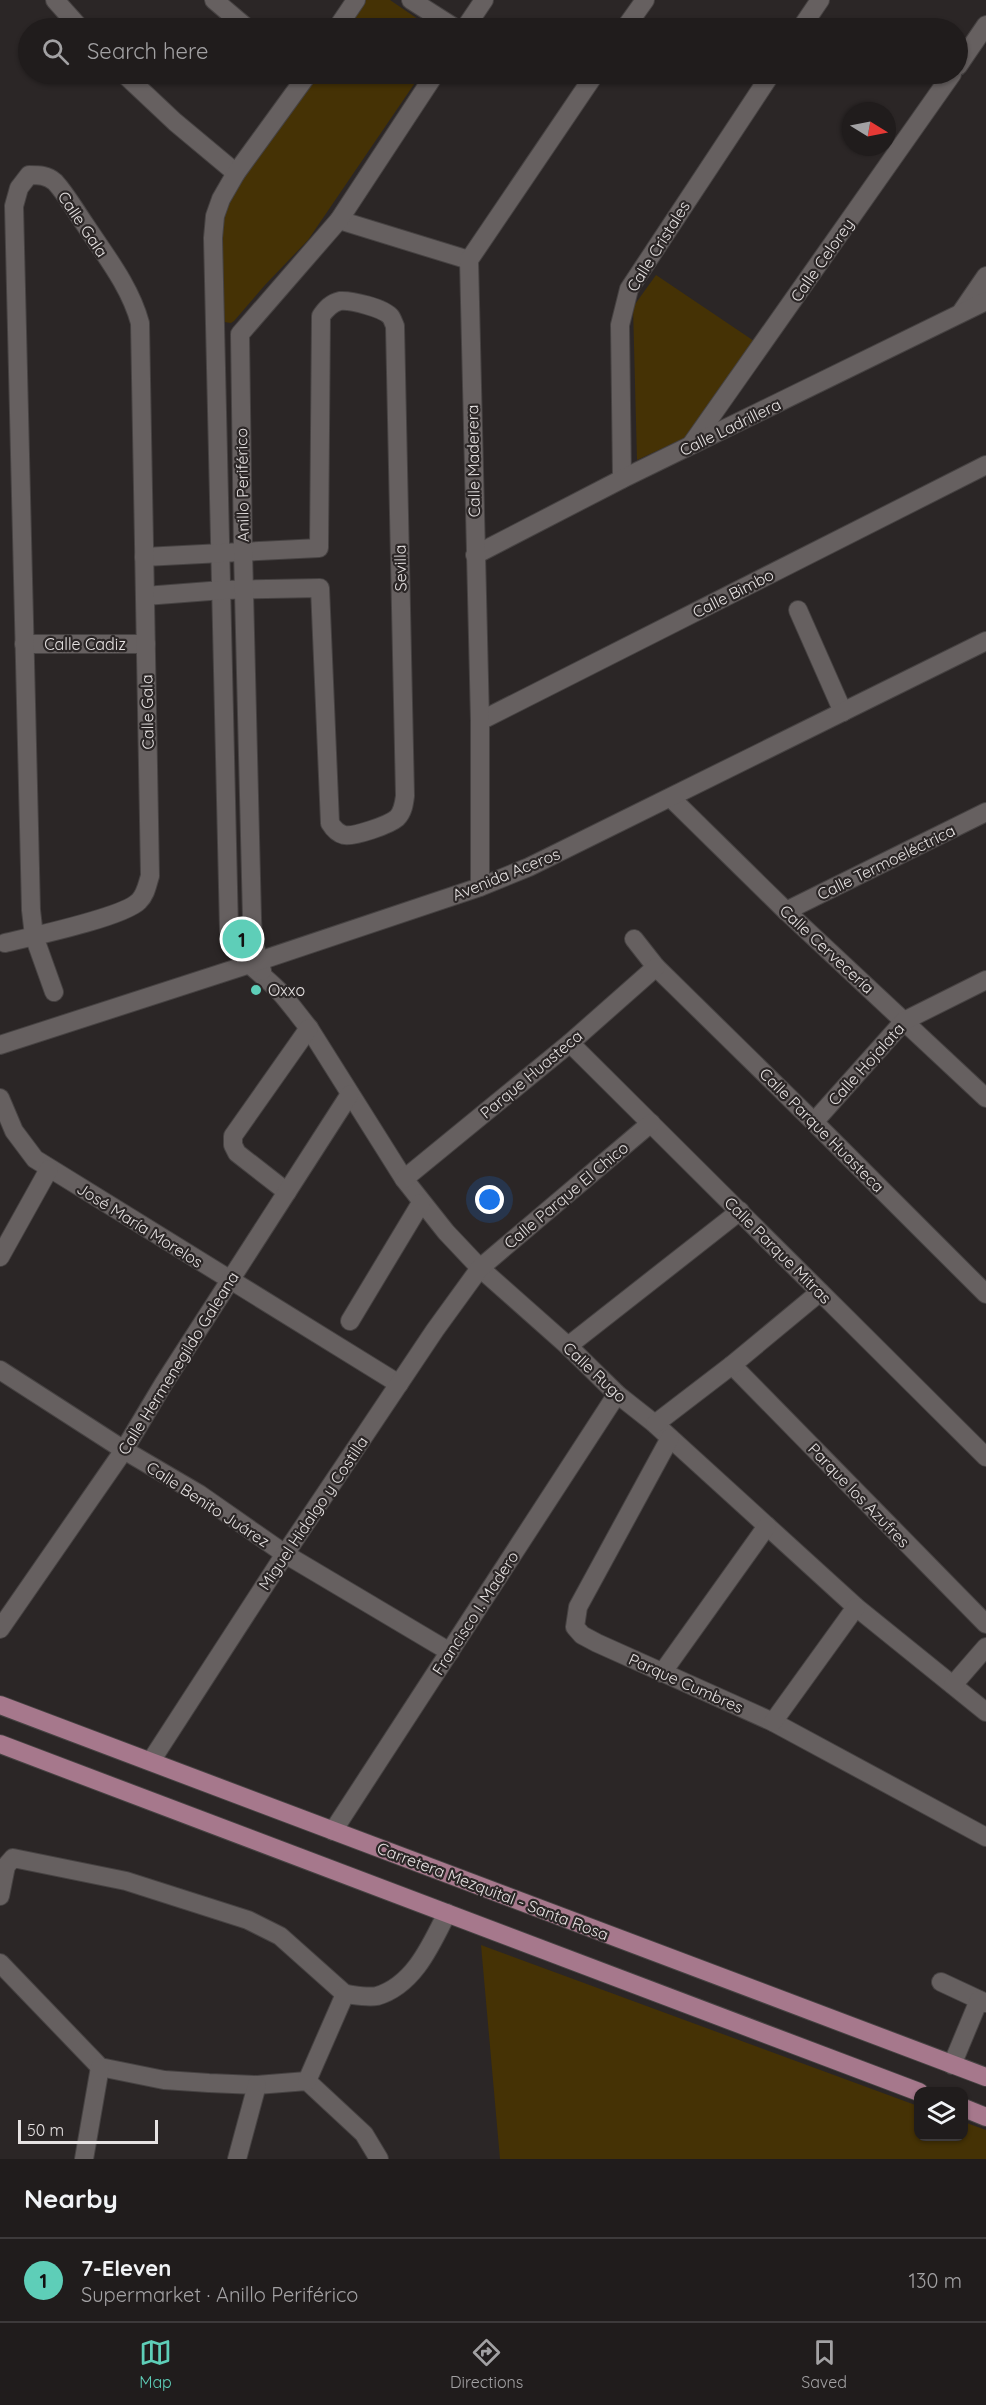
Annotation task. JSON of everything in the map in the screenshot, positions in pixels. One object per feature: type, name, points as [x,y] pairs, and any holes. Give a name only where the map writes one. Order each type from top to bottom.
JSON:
[{"type":"main road","name":"Carretera Mezquital - Santa Rosa","points":[[0,1705],[986,2077]]},
{"type":"main road","points":[[0,1744],[914,2089]]},
{"type":"main road","points":[[968,2110],[986,2117]]},
{"type":"street","points":[[55,0],[71,18]]},
{"type":"street","points":[[214,0],[235,18]]},
{"type":"street","points":[[344,18],[356,0]]},
{"type":"street","points":[[411,0],[439,18]]},
{"type":"street","points":[[472,18],[484,0]]},
{"type":"street","points":[[632,18],[645,0]]},
{"type":"street","points":[[808,18],[820,0]]},
{"type":"street","points":[[968,50],[986,25]]},
{"type":"street","points":[[135,84],[175,122],[236,173]]},
{"type":"street","name":"Anillo Periférico","points":[[240,334],[243,552],[255,962],[240,956],[232,945],[229,930],[217,332],[213,261],[215,216],[220,199],[236,173],[299,84]]},
{"type":"street","points":[[217,332],[240,334],[339,220],[428,84]]},
{"type":"street","points":[[339,220],[469,260],[588,84]]},
{"type":"street","name":"Calle Cristales","points":[[622,479],[620,326],[629,289],[764,84]]},
{"type":"street","name":"Calle Celorey","points":[[690,447],[945,84]]},
{"type":"street","name":"Calle Gala","points":[[4,943],[34,936],[127,909],[138,903],[145,893],[150,876],[140,323],[134,302],[66,197],[53,181],[41,175],[29,175],[19,188],[14,206],[31,910],[34,936],[54,992]]},
{"type":"street","name":"Calle Maderera","points":[[469,260],[480,721],[480,887]]},
{"type":"street","points":[[961,312],[986,276]]},
{"type":"street","name":"Calle Ladrillera","points":[[475,555],[622,479],[986,301]]},
{"type":"street","name":"Sevilla","points":[[243,552],[319,548],[321,316],[329,306],[340,302],[355,303],[383,311],[392,317],[394,326],[405,796],[403,810],[397,818],[353,835],[343,835],[334,830],[330,823],[320,588],[244,591]]},
{"type":"street","name":"Calle Bimbo","points":[[480,721],[986,465]]},
{"type":"street","points":[[144,557],[243,552]]},
{"type":"street","points":[[145,596],[223,590],[244,591]]},
{"type":"street","points":[[798,610],[843,712]]},
{"type":"street","name":"Avenida Aceros","points":[[0,1045],[480,887],[529,867],[986,641]]},
{"type":"street","name":"Calle Cadiz","points":[[24,644],[146,644]]},
{"type":"street","name":"Calle Cervecería","points":[[671,798],[786,911],[986,1098]]},
{"type":"street","name":"Calle Termoeléctrica","points":[[786,911],[986,812]]},
{"type":"street","points":[[229,846],[251,845]]},
{"type":"street","name":"Calle Parque Huasteca","points":[[634,939],[656,968],[986,1294]]},
{"type":"street","name":"Calle Rugo","points":[[255,962],[264,978],[292,1006],[309,1028],[404,1179],[422,1203],[480,1268],[568,1346],[617,1394],[655,1424],[856,1607],[986,1712]]},
{"type":"street","name":"Parque Huasteca","points":[[404,1179],[570,1043],[656,968]]},
{"type":"street","name":"Calle Hojalata","points":[[814,1122],[904,1021],[986,980]]},
{"type":"street","points":[[287,1192],[237,1153],[232,1145],[233,1136],[309,1028]]},
{"type":"street","name":"Calle Parque Mitras","points":[[570,1043],[986,1457]]},
{"type":"street","name":"Calle Hermenegildo Galeana","points":[[0,1629],[124,1450],[164,1383],[350,1094]]},
{"type":"street","name":"José María Morelos","points":[[0,1098],[23,1146],[35,1160],[399,1384]]},
{"type":"street","name":"Calle Parque El Chico","points":[[480,1268],[651,1123]]},
{"type":"street","points":[[0,1257],[49,1169]]},
{"type":"street","points":[[350,1321],[422,1203]]},
{"type":"street","points":[[568,1346],[740,1211]]},
{"type":"street","name":"Miguel Hidalgo y Costilla","points":[[150,1761],[285,1554],[435,1330],[480,1268]]},
{"type":"street","points":[[655,1424],[732,1365],[820,1292]]},
{"type":"street","name":"Parque los Azufres","points":[[732,1365],[986,1624]]},
{"type":"street","name":"Calle Benito Juárez","points":[[0,1370],[124,1450],[199,1494],[285,1554],[450,1652]]},
{"type":"street","name":"Francisco I. Madero","points":[[333,1831],[617,1394]]},
{"type":"street","name":"Parque Cumbres","points":[[670,1438],[578,1606],[575,1627],[582,1635],[773,1722],[986,1837]]},
{"type":"street","points":[[662,1673],[767,1526]]},
{"type":"street","points":[[773,1722],[856,1607]]},
{"type":"street","points":[[953,1685],[986,1647]]},
{"type":"street","points":[[0,1896],[6,1866],[13,1858],[126,1881],[248,1920],[280,1936],[345,1994],[376,1996],[395,1987],[412,1974],[447,1913]]},
{"type":"street","points":[[0,1963],[100,2067],[164,2080],[257,2085],[307,2081],[364,2134],[379,2159]]},
{"type":"street","points":[[941,1982],[983,2001],[952,2065]]},
{"type":"street","points":[[307,2081],[345,1994]]},
{"type":"street","points":[[84,2159],[100,2067]]},
{"type":"street","points":[[237,2159],[257,2085]]},
{"type":"shaded area","points":[[359,0],[390,0],[416,18],[347,18]]},
{"type":"shaded area","points":[[302,84],[414,84],[308,240],[231,323],[224,322],[218,257],[223,204]]},
{"type":"shaded area","points":[[656,275],[754,341],[689,436],[637,460],[633,307]]},
{"type":"shaded area","points":[[481,1945],[914,2105],[914,2141],[968,2141],[968,2123],[986,2130],[986,2159],[500,2159]]},
{"type":"place","name":"7-Eleven","points":[[242,939]]},
{"type":"place","name":"Oxxo","points":[[256,990]]}]
